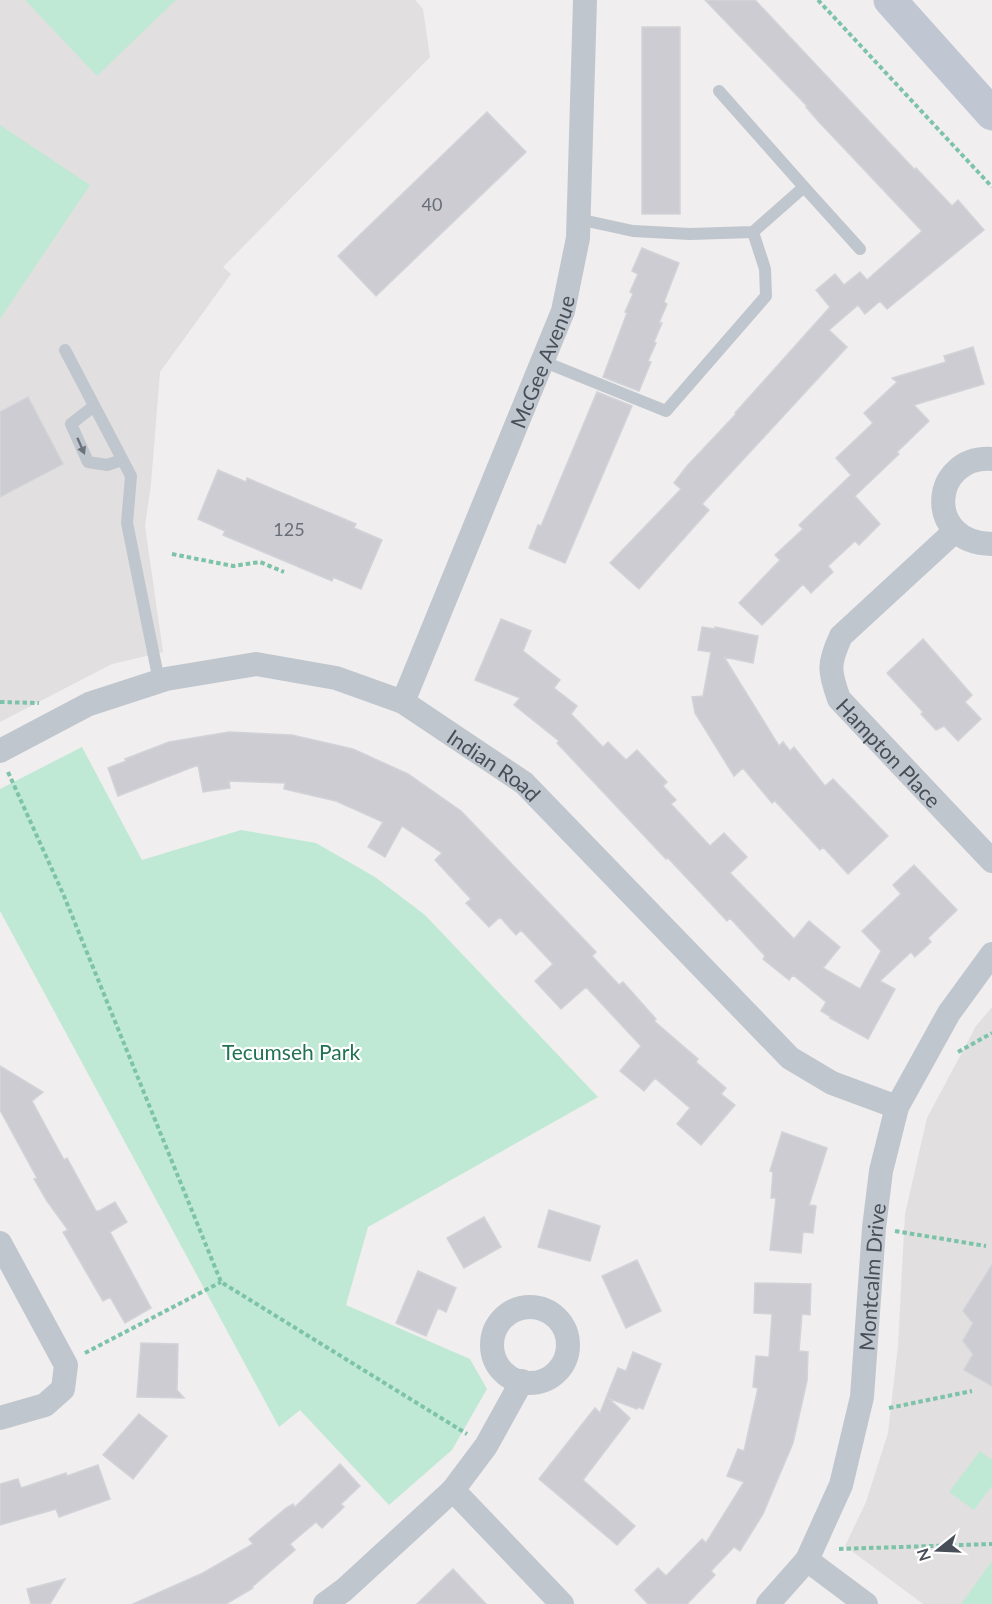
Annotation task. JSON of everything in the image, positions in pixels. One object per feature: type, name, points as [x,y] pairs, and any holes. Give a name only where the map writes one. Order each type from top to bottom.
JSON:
[{"type":"main road","points":[[890,0],[992,114]]},
{"type":"street","name":"McGee Avenue","points":[[403,702],[563,311],[578,238],[585,0]]},
{"type":"street","points":[[992,459],[970,461],[956,471],[944,490],[944,513],[955,531],[967,540],[992,543]]},
{"type":"street","name":"Hampton Place","points":[[955,531],[841,636],[832,654],[831,674],[839,699],[992,861]]},
{"type":"street","name":"Indian Road","points":[[2,757],[89,704],[159,681],[256,664],[336,678],[403,702],[524,783],[790,1058],[832,1083],[897,1107]]},
{"type":"street","name":"Montcalm Drive","points":[[768,1604],[807,1560],[841,1485],[862,1397],[874,1228],[881,1171],[897,1107],[949,1012],[992,954]]},
{"type":"street","points":[[0,1244],[66,1365],[63,1389],[45,1405],[0,1418]]},
{"type":"street","points":[[325,1604],[344,1590],[453,1490],[486,1446],[522,1381]]},
{"type":"street","points":[[453,1490],[562,1604]]},
{"type":"street","points":[[807,1560],[867,1604]]},
{"type":"lane","points":[[718,91],[860,249]]},
{"type":"lane","points":[[578,219],[633,231],[690,234],[753,232],[804,187]]},
{"type":"lane","points":[[542,361],[666,411],[766,296],[765,269],[753,232]]},
{"type":"lane","points":[[64,350],[131,476],[127,524],[159,681]]},
{"type":"lane","points":[[94,406],[71,424],[88,462],[107,465],[122,460]]},
{"type":"path","points":[[818,0],[992,188]]},
{"type":"path","points":[[172,554],[233,566],[260,562],[284,572]]},
{"type":"path","points":[[0,702],[40,704]]},
{"type":"path","points":[[2,757],[63,896],[221,1282],[471,1436]]},
{"type":"path","points":[[958,1052],[992,1033]]},
{"type":"path","points":[[874,1228],[986,1246]]},
{"type":"path","points":[[79,1356],[221,1282]]},
{"type":"path","points":[[889,1408],[972,1391]]},
{"type":"path","points":[[839,1549],[992,1544]]},
{"type":"shaded area","points":[[0,0],[415,0],[423,9],[430,57],[223,267],[231,274],[160,372],[151,484],[145,526],[163,652],[112,664],[0,722]]},
{"type":"shaded area","points":[[992,1007],[992,1604],[923,1604],[845,1546],[866,1502],[888,1433],[898,1346],[905,1214],[927,1118],[976,1026]]},
{"type":"green space","points":[[25,0],[176,0],[97,76]]},
{"type":"green space","points":[[0,125],[90,185],[0,319]]},
{"type":"green space","name":"Tecumseh Park","points":[[82,747],[142,860],[241,830],[316,843],[375,877],[425,915],[598,1097],[368,1227],[346,1305],[470,1359],[487,1389],[452,1450],[389,1505],[300,1410],[279,1427],[0,911],[0,789]]},
{"type":"green space","points":[[980,1451],[992,1460],[992,1486],[974,1510],[949,1492]]},
{"type":"green space","points":[[992,1561],[992,1604],[961,1604]]},
{"type":"building","points":[[705,0],[755,0],[915,170],[916,168],[952,206],[958,200],[984,230],[887,309],[880,301],[865,314],[858,305],[829,330],[847,347],[702,504],[709,510],[639,589],[610,563],[681,489],[674,483],[687,466],[830,307],[816,290],[835,274],[844,285],[860,272],[867,280],[922,231]]},
{"type":"building","points":[[642,27],[680,27],[680,214],[642,214]]},
{"type":"building","points":[[487,112],[526,152],[376,296],[338,256]]},
{"type":"building","points":[[642,248],[679,263],[664,302],[667,304],[659,323],[662,323],[654,342],[656,343],[648,361],[651,362],[639,391],[603,377],[633,294],[630,292],[638,274],[632,271]]},
{"type":"building","points":[[973,347],[984,384],[914,405],[929,421],[897,452],[899,454],[855,496],[880,524],[859,545],[855,541],[828,566],[833,572],[811,593],[803,584],[762,625],[739,603],[780,560],[775,555],[803,529],[799,525],[851,475],[836,458],[873,423],[864,413],[897,382],[892,378],[946,362],[944,356]]},
{"type":"building","points":[[597,392],[632,406],[565,563],[529,548],[538,525],[541,526]]},
{"type":"building","points":[[28,397],[63,464],[0,497],[0,412]]},
{"type":"building","points":[[218,470],[246,482],[247,478],[356,524],[354,528],[382,540],[361,589],[333,577],[332,581],[223,535],[225,531],[198,519]]},
{"type":"building","points":[[501,619],[531,631],[523,651],[560,680],[554,688],[577,706],[571,714],[603,747],[608,742],[626,760],[637,750],[667,782],[663,786],[676,800],[671,804],[710,846],[724,833],[747,857],[730,873],[794,939],[809,921],[840,947],[823,968],[860,989],[881,951],[862,931],[901,894],[893,885],[914,865],[957,910],[928,938],[931,942],[915,957],[911,952],[880,981],[895,989],[868,1039],[830,1018],[821,1011],[826,1002],[793,975],[789,980],[763,959],[765,956],[730,918],[727,921],[668,858],[666,859],[557,743],[559,741],[514,705],[520,698],[475,680]]},
{"type":"building","points":[[702,627],[715,629],[715,627],[758,636],[753,663],[724,657],[779,746],[783,742],[790,751],[794,747],[825,786],[833,779],[888,836],[848,874],[823,847],[820,850],[775,801],[772,803],[743,768],[734,776],[695,713],[692,697],[703,696],[711,652],[698,650]]},
{"type":"building","points":[[923,639],[972,695],[965,702],[981,719],[958,741],[944,726],[936,730],[921,714],[923,712],[887,673]]},
{"type":"building","points":[[229,732],[292,735],[353,749],[408,774],[461,811],[596,952],[592,956],[619,985],[623,982],[656,1019],[654,1021],[698,1059],[696,1062],[726,1088],[721,1094],[735,1105],[701,1145],[677,1124],[690,1108],[655,1078],[644,1091],[620,1071],[641,1046],[586,987],[561,1009],[535,981],[553,964],[521,930],[516,935],[500,917],[489,927],[466,903],[471,899],[435,860],[442,853],[402,826],[385,857],[368,847],[383,822],[336,801],[284,789],[285,783],[229,781],[230,788],[203,792],[198,765],[118,796],[108,768],[169,742]]},
{"type":"building","points":[[0,1066],[43,1092],[32,1101],[64,1160],[67,1158],[96,1211],[115,1202],[127,1222],[110,1232],[151,1308],[125,1323],[110,1297],[103,1301],[63,1232],[68,1230],[34,1179],[37,1178],[0,1110]]},
{"type":"building","points":[[782,1132],[827,1148],[809,1205],[816,1206],[813,1233],[803,1232],[801,1253],[770,1250],[776,1198],[771,1198],[773,1172],[770,1171]]},
{"type":"building","points":[[549,1210],[600,1226],[590,1261],[538,1247]]},
{"type":"building","points":[[484,1217],[501,1247],[464,1268],[447,1238]]},
{"type":"building","points":[[637,1260],[661,1311],[626,1328],[602,1276]]},
{"type":"building","points":[[992,1265],[992,1386],[964,1370],[973,1354],[963,1341],[973,1323],[963,1311]]},
{"type":"building","points":[[418,1271],[456,1288],[446,1312],[438,1308],[426,1336],[396,1323]]},
{"type":"building","points":[[755,1283],[811,1284],[810,1315],[802,1314],[799,1351],[808,1352],[807,1381],[793,1443],[763,1514],[740,1551],[734,1547],[711,1571],[715,1575],[687,1604],[648,1604],[635,1590],[658,1568],[666,1576],[702,1539],[706,1543],[744,1482],[727,1476],[738,1449],[744,1451],[758,1388],[753,1387],[756,1356],[769,1357],[772,1314],[754,1313]]},
{"type":"building","points":[[141,1343],[178,1344],[177,1390],[184,1398],[137,1397]]},
{"type":"building","points":[[633,1352],[661,1364],[643,1409],[608,1398],[630,1418],[583,1480],[635,1526],[617,1545],[539,1479],[595,1408],[600,1413],[618,1368],[626,1371]]},
{"type":"building","points":[[139,1414],[167,1436],[133,1479],[103,1455]]},
{"type":"building","points":[[340,1464],[360,1486],[341,1504],[344,1507],[322,1528],[316,1522],[290,1544],[295,1550],[253,1588],[226,1604],[133,1604],[203,1573],[253,1544],[249,1539],[286,1508],[293,1504],[295,1507]]},
{"type":"building","points":[[98,1465],[110,1499],[59,1517],[56,1509],[0,1525],[0,1484],[18,1479],[21,1488]]},
{"type":"building","points":[[453,1569],[486,1604],[417,1604]]},
{"type":"building","points":[[65,1579],[50,1604],[31,1604],[27,1589]]}]
